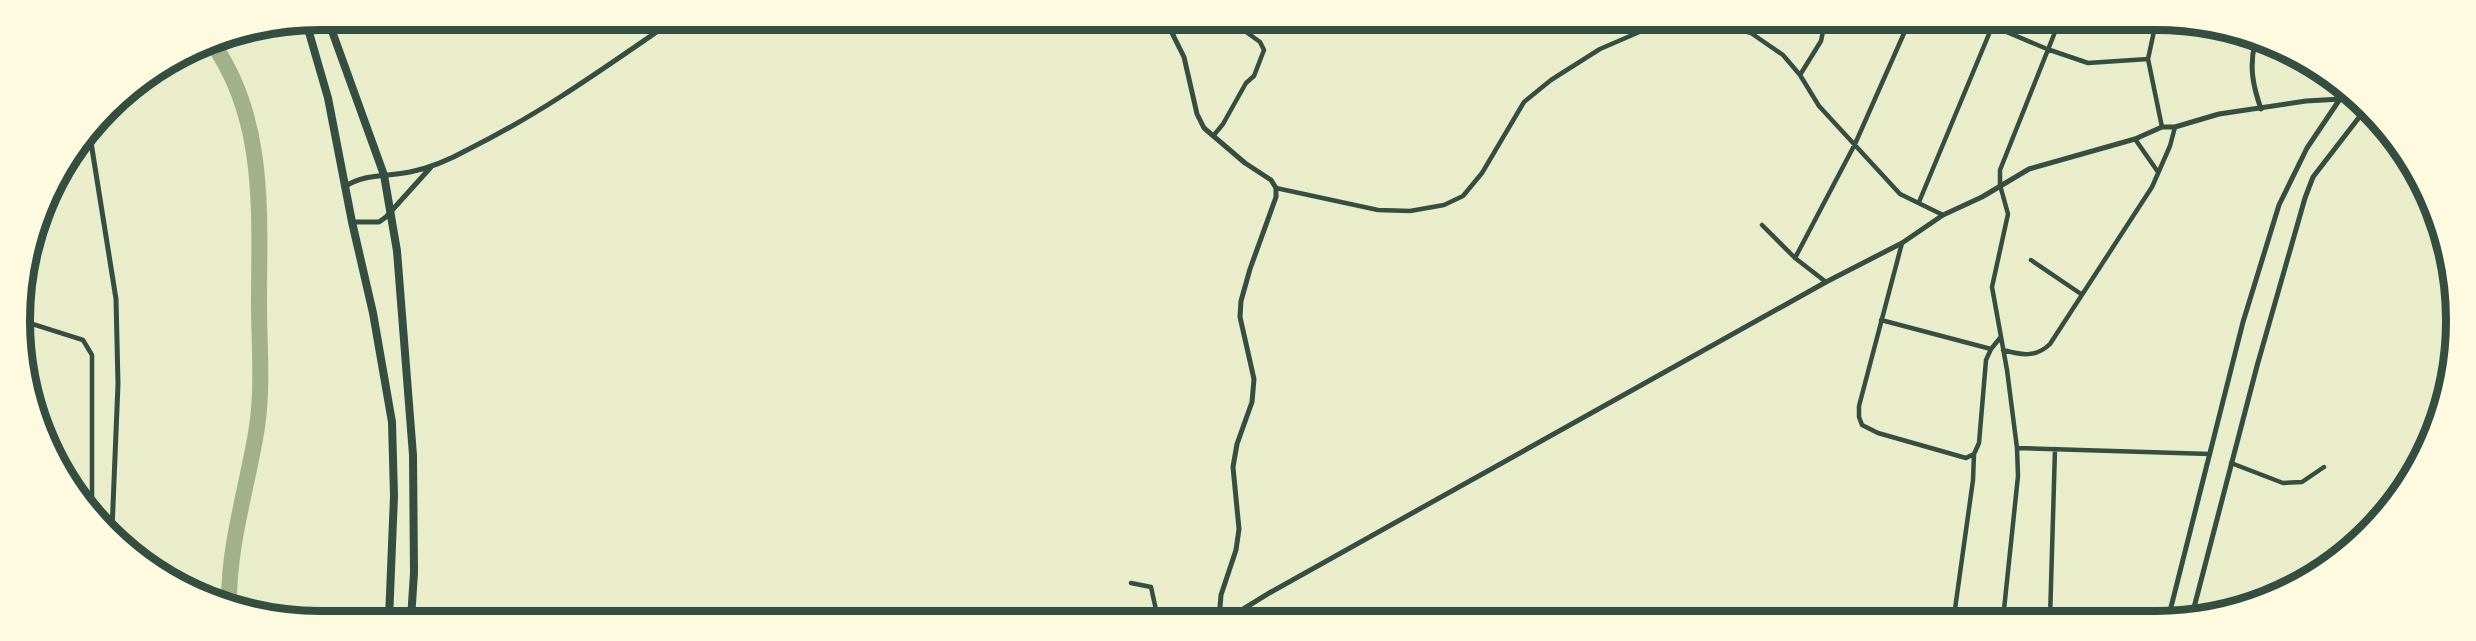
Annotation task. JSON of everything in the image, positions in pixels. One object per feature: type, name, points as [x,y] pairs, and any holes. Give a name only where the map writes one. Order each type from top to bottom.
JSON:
[{"type":"highway","points":[[332,30],[384,175],[398,251],[413,455],[414,573],[412,611]]},
{"type":"highway","points":[[308,31],[327,98],[351,222],[373,313],[392,422],[394,496],[389,611]]},
{"type":"street","points":[[344,187],[360,178],[409,172],[469,149],[554,102],[659,30]]},
{"type":"street","points":[[1172,30],[1184,57],[1197,114],[1204,128],[1238,157],[1272,180],[1276,188],[1276,197],[1241,301],[1240,317],[1254,379],[1252,402],[1237,444],[1233,467],[1239,529],[1236,550],[1221,596],[1220,611]]},
{"type":"street","points":[[1214,135],[1223,124],[1246,83],[1254,76],[1264,50],[1260,42],[1243,30]]},
{"type":"street","points":[[1276,188],[1378,210],[1410,211],[1444,206],[1463,196],[1482,173],[1524,102],[1551,80],[1600,49],[1644,30]]},
{"type":"street","points":[[1741,30],[1751,33],[1783,55],[1800,75],[1819,106],[1900,194],[1943,215]]},
{"type":"street","points":[[1800,75],[1821,41],[1823,30]]},
{"type":"street","points":[[1795,258],[1855,144],[1905,30]]},
{"type":"street","points":[[1919,202],[1991,30]]},
{"type":"street","points":[[2006,30],[2047,49],[2088,63],[2148,59]]},
{"type":"street","points":[[2004,611],[2018,476],[2017,448],[2004,350],[1992,287],[2008,214],[2000,185],[2000,170],[2055,30]]},
{"type":"street","points":[[2154,30],[2148,59],[2162,127]]},
{"type":"street","points":[[2254,47],[2252,83],[2261,109]]},
{"type":"street","points":[[1240,611],[1826,282],[1902,243],[1943,215],[2029,169],[2135,139],[2162,127],[2175,127],[2219,114],[2340,96]]},
{"type":"street","points":[[2170,610],[2243,322],[2279,205],[2307,148],[2342,98]]},
{"type":"street","points":[[2194,609],[2231,463],[2305,198],[2313,177],[2361,115]]},
{"type":"street","points":[[2004,350],[2031,355],[2042,352],[2050,344],[2152,187],[2170,146],[2175,127]]},
{"type":"street","points":[[2135,139],[2158,172]]},
{"type":"street","points":[[91,143],[116,299],[118,384],[112,523]]},
{"type":"street","points":[[351,222],[379,222],[432,165]]},
{"type":"street","points":[[1762,225],[1795,258],[1826,282]]},
{"type":"street","points":[[1902,243],[1859,406],[1859,417],[1862,425],[1878,433],[1966,458],[1974,454]]},
{"type":"street","points":[[2031,260],[2081,294]]},
{"type":"street","points":[[1881,320],[1991,349]]},
{"type":"street","points":[[30,323],[83,340],[92,355],[92,500]]},
{"type":"street","points":[[1953,611],[1973,480],[1974,454],[1979,443],[1986,360],[2000,338]]},
{"type":"street","points":[[2017,448],[2210,454]]},
{"type":"street","points":[[2050,611],[2055,449]]},
{"type":"street","points":[[2231,463],[2283,483],[2302,482],[2324,467]]},
{"type":"street","points":[[1131,583],[1150,587],[1156,611]]},
{"type":"waterway","points":[[216,49],[229,71],[242,102],[251,135],[259,202],[259,412],[235,535],[229,597]]}]
